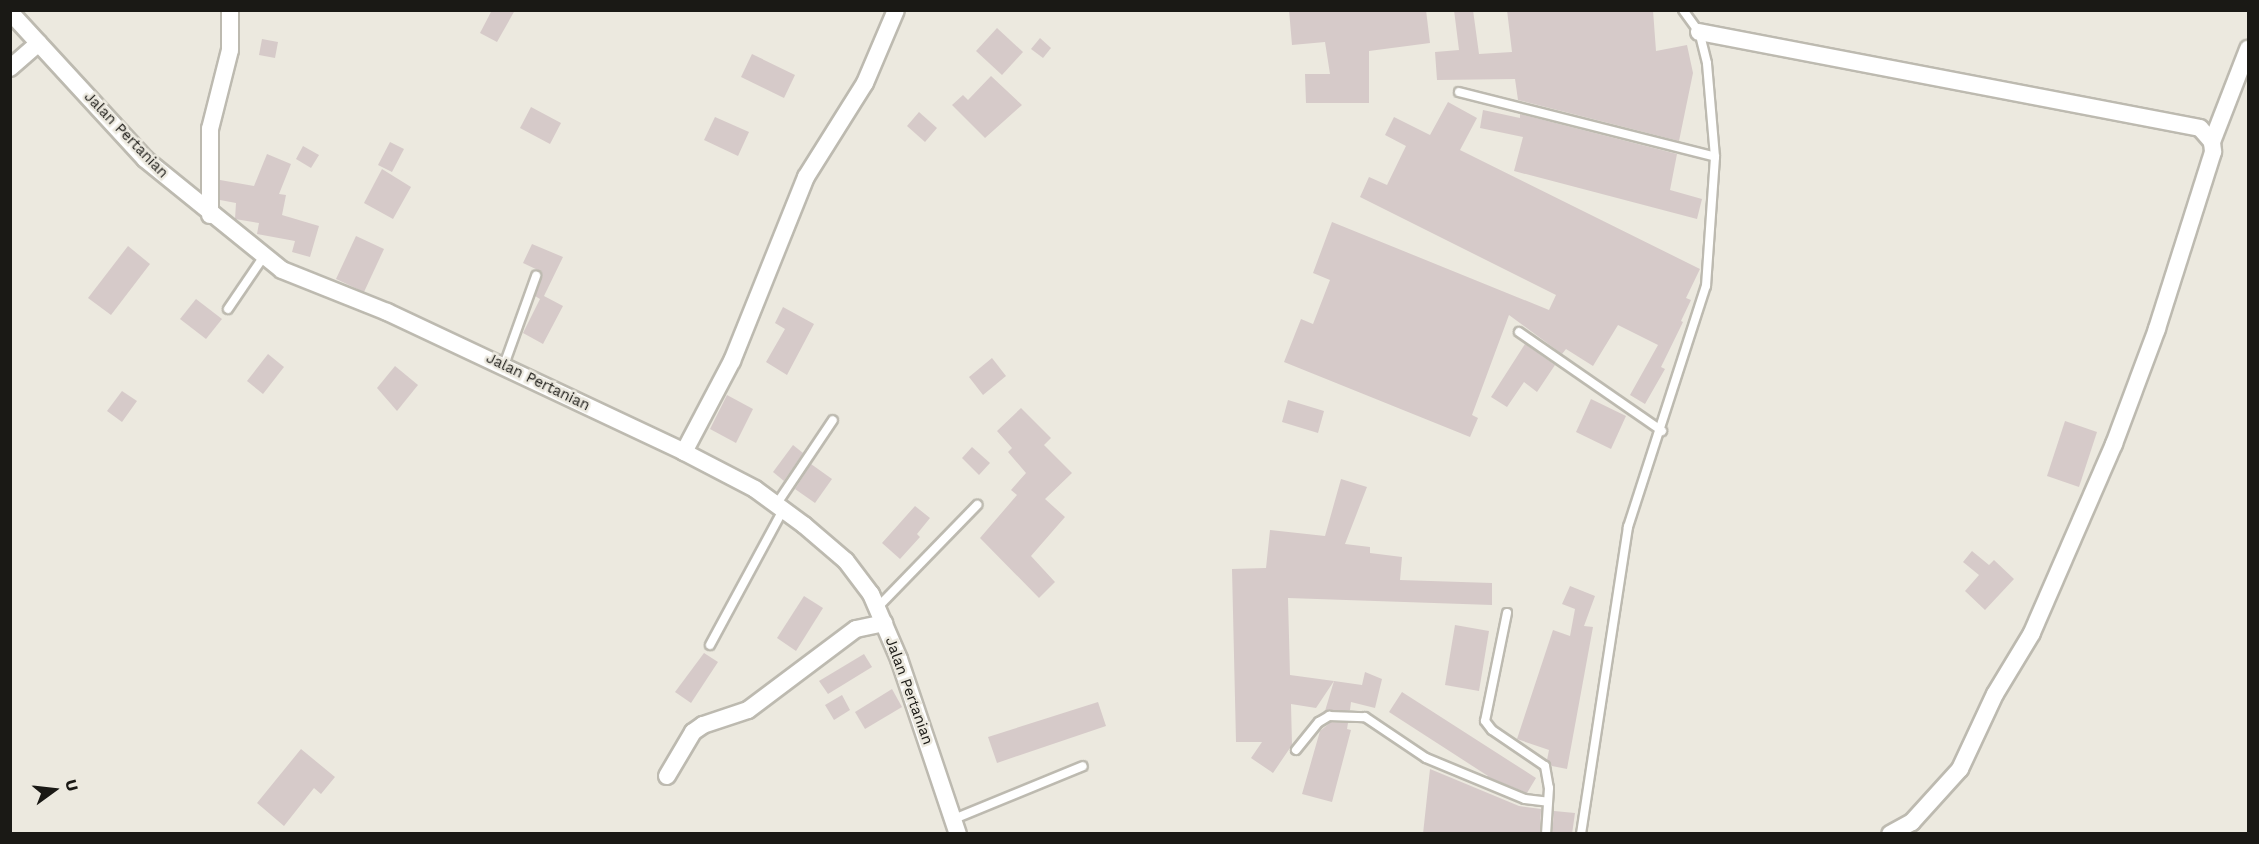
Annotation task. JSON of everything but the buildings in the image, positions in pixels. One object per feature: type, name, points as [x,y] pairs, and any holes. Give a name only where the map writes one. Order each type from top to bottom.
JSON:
[{"type":"street","points":[[210,215],[210,129],[230,50],[230,10]]},
{"type":"street","points":[[684,452],[732,361],[806,177],[865,83],[896,10]]},
{"type":"street","name":"Jalan Pertanian","points":[[10,12],[145,159],[210,215],[282,270],[504,365],[684,452],[780,507],[846,561],[880,616],[956,826]]},
{"type":"street","points":[[1699,32],[2200,128],[2212,142]]},
{"type":"street","points":[[10,68],[39,43]]},
{"type":"street","points":[[1890,834],[1912,822],[1960,769],[1995,694],[2032,633],[2114,444],[2160,318],[2213,152],[2212,142],[2248,49]]},
{"type":"street","points":[[666,776],[693,732],[703,725],[748,710],[856,629],[880,616]]},
{"type":"lane","points":[[1581,834],[1628,527],[1662,430],[1706,286],[1715,157],[1707,63],[1699,32],[1683,10]]},
{"type":"lane","points":[[1459,92],[1715,157]]},
{"type":"lane","points":[[228,309],[264,256]]},
{"type":"lane","points":[[504,365],[536,276]]},
{"type":"lane","points":[[1519,332],[1662,430]]},
{"type":"lane","points":[[710,645],[780,507],[833,420]]},
{"type":"lane","points":[[880,616],[977,505]]},
{"type":"lane","points":[[1507,613],[1485,721],[1492,730],[1545,766],[1548,802],[1546,834]]},
{"type":"lane","points":[[1296,750],[1319,722],[1329,716],[1365,717],[1426,758],[1524,800],[1548,802]]},
{"type":"lane","points":[[956,826],[1083,766]]}]
